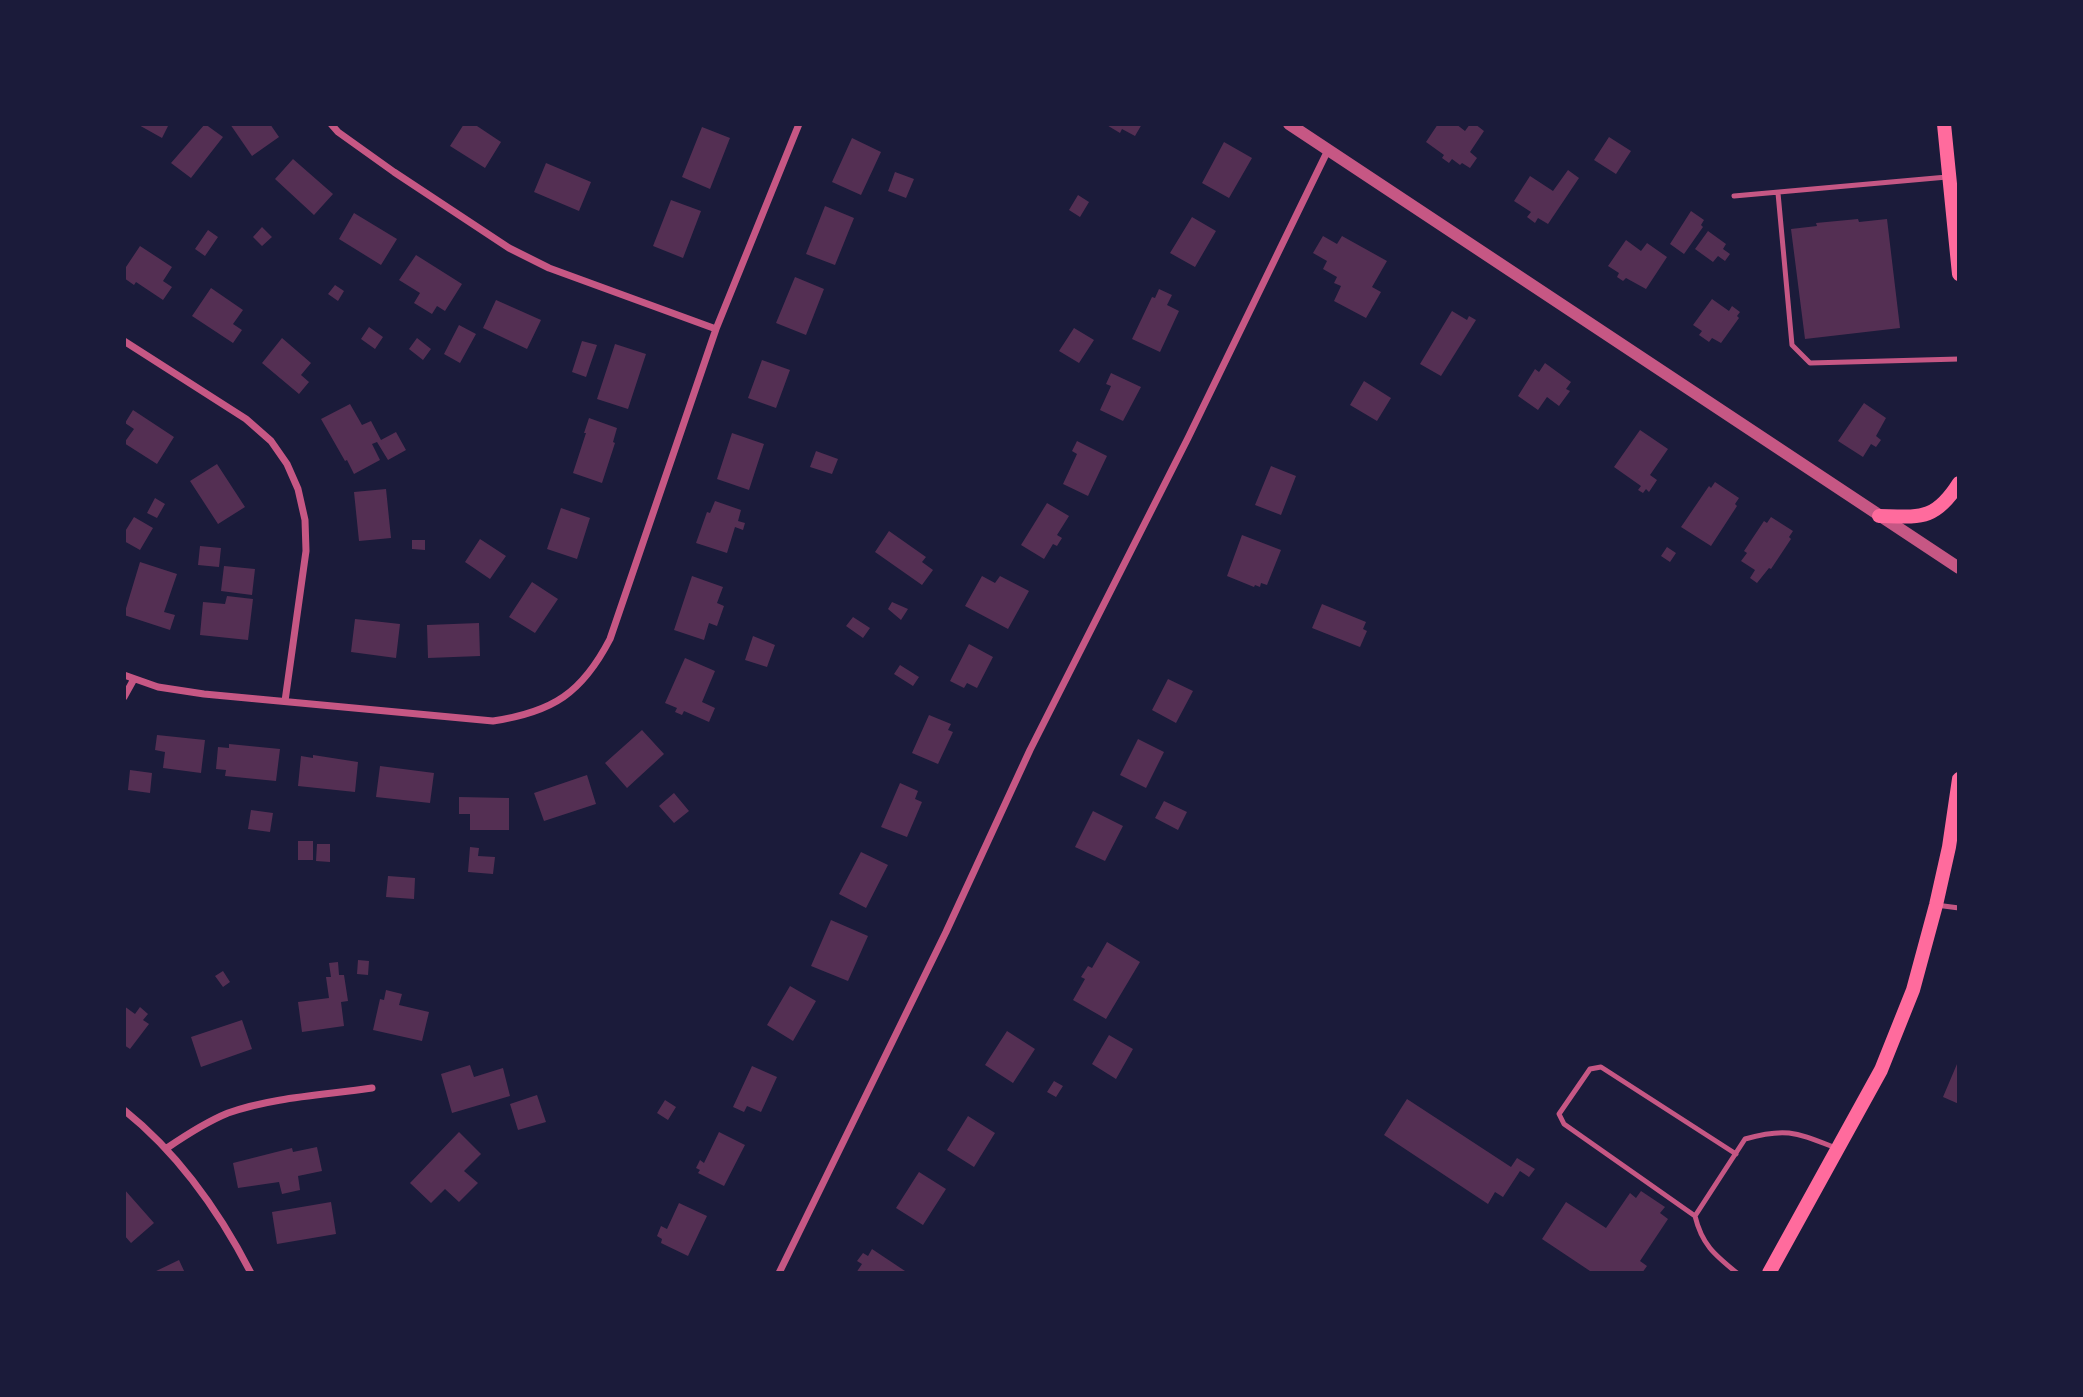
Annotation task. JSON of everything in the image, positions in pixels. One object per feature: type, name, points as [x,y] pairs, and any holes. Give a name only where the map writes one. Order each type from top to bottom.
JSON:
[{"type":"main road","points":[[1944,124],[1959,274]]},
{"type":"main road","points":[[1879,516],[1915,517],[1935,511],[1959,484]]},
{"type":"main road","points":[[1769,1273],[1839,1150],[1886,1059],[1913,990],[1949,848],[1959,779]]},
{"type":"street","points":[[331,124],[338,132],[394,172],[509,248],[549,268],[716,329]]},
{"type":"street","points":[[124,675],[158,687],[204,694],[493,721],[539,711],[565,698],[597,665],[610,639],[716,329],[799,124]]},
{"type":"street","points":[[1289,124],[1959,568]]},
{"type":"street","points":[[779,1273],[946,932],[1030,750],[1188,438],[1328,150]]},
{"type":"street","points":[[124,341],[246,419],[271,441],[287,464],[298,489],[305,520],[306,551],[285,701]]},
{"type":"street","points":[[124,697],[134,679]]},
{"type":"street","points":[[167,1148],[195,1129],[227,1114],[257,1105],[372,1088]]},
{"type":"street","points":[[124,1110],[167,1148],[200,1189],[233,1238],[251,1273]]},
{"type":"lane","points":[[1734,196],[1950,177]]},
{"type":"lane","points":[[1778,193],[1792,345],[1810,363],[1959,359]]},
{"type":"lane","points":[[1936,905],[1959,908]]},
{"type":"lane","points":[[1736,1154],[1601,1067],[1590,1069],[1559,1114],[1564,1124],[1695,1216],[1699,1232],[1712,1253],[1737,1273]]},
{"type":"lane","points":[[1695,1216],[1745,1139],[1772,1131],[1797,1132],[1839,1150]]},
{"type":"building","points":[[137,124],[164,124],[168,126],[162,138]]},
{"type":"building","points":[[205,124],[223,137],[191,178],[171,163]]},
{"type":"building","points":[[230,124],[270,124],[279,137],[252,156]]},
{"type":"building","points":[[464,124],[474,124],[501,142],[485,168],[450,146]]},
{"type":"building","points":[[1105,124],[1142,124],[1135,136],[1122,129],[1120,133]]},
{"type":"building","points":[[1438,124],[1456,124],[1465,131],[1470,124],[1475,124],[1484,131],[1470,152],[1477,158],[1470,168],[1452,159],[1449,163],[1442,158],[1444,155],[1426,142]]},
{"type":"building","points":[[702,127],[730,138],[710,189],[682,177]]},
{"type":"building","points":[[1609,137],[1631,151],[1616,174],[1594,160]]},
{"type":"building","points":[[852,138],[881,152],[861,195],[832,182]]},
{"type":"building","points":[[1224,142],[1252,158],[1229,198],[1202,183]]},
{"type":"building","points":[[293,159],[333,194],[314,215],[275,179]]},
{"type":"building","points":[[546,163],[591,182],[579,211],[534,192]]},
{"type":"building","points":[[1568,170],[1579,178],[1548,224],[1538,218],[1535,223],[1527,217],[1531,212],[1514,201],[1530,176],[1553,191]]},
{"type":"building","points":[[895,172],[914,179],[906,198],[888,191]]},
{"type":"building","points":[[1078,195],[1089,202],[1080,217],[1069,210]]},
{"type":"building","points":[[671,200],[701,211],[683,258],[653,246]]},
{"type":"building","points":[[825,206],[854,218],[835,265],[806,254]]},
{"type":"building","points":[[1691,211],[1704,220],[1701,225],[1703,227],[1684,254],[1670,244]]},
{"type":"building","points":[[354,213],[397,239],[381,265],[339,239]]},
{"type":"building","points":[[1192,217],[1216,231],[1195,267],[1170,253]]},
{"type":"building","points":[[1858,219],[1859,222],[1887,219],[1900,328],[1805,339],[1791,229],[1817,226],[1816,223]]},
{"type":"building","points":[[262,227],[272,237],[262,246],[253,237]]},
{"type":"building","points":[[208,230],[218,237],[205,256],[195,249]]},
{"type":"building","points":[[1708,231],[1726,244],[1723,249],[1730,254],[1725,261],[1718,256],[1713,262],[1695,249]]},
{"type":"building","points":[[1323,236],[1337,244],[1342,236],[1387,261],[1372,287],[1381,292],[1366,318],[1334,301],[1341,286],[1334,283],[1337,277],[1323,269],[1327,261],[1313,253]]},
{"type":"building","points":[[1626,240],[1641,251],[1647,243],[1667,257],[1646,289],[1626,278],[1623,281],[1617,277],[1619,273],[1608,266]]},
{"type":"building","points":[[140,246],[172,267],[163,281],[172,287],[163,300],[136,282],[134,285],[124,278],[124,270]]},
{"type":"building","points":[[416,255],[462,284],[445,311],[437,306],[432,314],[414,303],[420,293],[399,280]]},
{"type":"building","points":[[795,277],[824,289],[806,335],[776,323]]},
{"type":"building","points":[[335,285],[344,291],[338,301],[328,294]]},
{"type":"building","points":[[211,288],[243,310],[233,324],[242,330],[233,343],[192,316]]},
{"type":"building","points":[[1159,289],[1172,295],[1167,305],[1179,311],[1160,352],[1132,339],[1152,297],[1155,298]]},
{"type":"building","points":[[1712,299],[1729,311],[1732,306],[1740,312],[1737,316],[1739,318],[1721,343],[1712,338],[1709,342],[1699,335],[1702,331],[1693,325]]},
{"type":"building","points":[[496,300],[541,320],[527,349],[483,328]]},
{"type":"building","points":[[1452,311],[1467,320],[1469,316],[1476,320],[1441,376],[1420,364]]},
{"type":"building","points":[[459,325],[476,334],[460,363],[444,354]]},
{"type":"building","points":[[369,327],[383,337],[375,349],[361,339]]},
{"type":"building","points":[[1074,328],[1094,340],[1079,363],[1059,351]]},
{"type":"building","points":[[282,338],[311,363],[301,375],[309,382],[299,394],[262,363]]},
{"type":"building","points":[[417,338],[431,349],[423,360],[409,349]]},
{"type":"building","points":[[582,341],[597,345],[586,377],[572,372]]},
{"type":"building","points":[[615,344],[646,354],[628,409],[597,399]]},
{"type":"building","points":[[762,360],[790,370],[776,408],[748,398]]},
{"type":"building","points":[[1545,363],[1571,382],[1566,389],[1570,391],[1559,406],[1547,397],[1538,410],[1518,396],[1535,369],[1539,372]]},
{"type":"building","points":[[1111,373],[1141,387],[1123,421],[1100,410],[1111,386],[1106,384]]},
{"type":"building","points":[[1364,381],[1391,398],[1377,421],[1350,405]]},
{"type":"building","points":[[1864,403],[1886,418],[1876,436],[1881,440],[1876,447],[1871,444],[1863,457],[1838,441]]},
{"type":"building","points":[[350,404],[362,425],[371,421],[381,440],[396,432],[406,450],[388,460],[377,442],[372,444],[380,460],[354,474],[321,419]]},
{"type":"building","points":[[133,410],[174,437],[157,464],[124,443],[134,429],[125,423]]},
{"type":"building","points":[[589,418],[617,428],[602,483],[573,473]]},
{"type":"building","points":[[1640,430],[1668,449],[1650,475],[1657,480],[1649,492],[1646,489],[1643,493],[1638,490],[1641,486],[1614,467]]},
{"type":"building","points":[[732,433],[764,444],[749,490],[717,479]]},
{"type":"building","points":[[1077,441],[1107,456],[1088,496],[1063,484],[1077,454],[1072,451]]},
{"type":"building","points":[[816,451],[838,459],[832,474],[810,467]]},
{"type":"building","points":[[217,464],[245,507],[218,524],[190,481]]},
{"type":"building","points":[[1271,466],[1296,476],[1281,515],[1255,505]]},
{"type":"building","points":[[1715,482],[1739,498],[1735,504],[1737,506],[1711,546],[1681,527],[1709,486],[1711,488]]},
{"type":"building","points":[[386,489],[391,538],[359,541],[354,492]]},
{"type":"building","points":[[155,498],[165,504],[157,518],[147,513]]},
{"type":"building","points":[[715,501],[741,510],[738,521],[745,523],[743,530],[735,527],[727,553],[696,543],[707,512],[710,513]]},
{"type":"building","points":[[1047,503],[1069,516],[1057,535],[1062,538],[1057,546],[1053,544],[1044,559],[1021,545]]},
{"type":"building","points":[[561,508],[590,518],[577,559],[547,549]]},
{"type":"building","points":[[134,517],[153,528],[140,550],[124,541],[124,533]]},
{"type":"building","points":[[1771,517],[1793,531],[1789,537],[1791,539],[1771,569],[1769,568],[1757,583],[1750,578],[1755,570],[1741,561],[1747,553],[1744,551],[1764,521],[1767,523]]},
{"type":"building","points":[[889,531],[926,557],[922,562],[933,570],[922,585],[875,552]]},
{"type":"building","points":[[1242,535],[1281,550],[1267,585],[1261,583],[1260,587],[1254,587],[1227,576]]},
{"type":"building","points":[[480,539],[506,556],[490,579],[465,562]]},
{"type":"building","points":[[412,540],[425,540],[425,550],[412,549]]},
{"type":"building","points":[[200,546],[221,548],[219,567],[198,565]]},
{"type":"building","points":[[1667,547],[1676,553],[1670,562],[1661,556]]},
{"type":"building","points":[[140,562],[177,574],[164,612],[175,615],[170,630],[124,615]]},
{"type":"building","points":[[224,566],[255,569],[252,595],[221,591]]},
{"type":"building","points":[[692,576],[723,587],[717,603],[724,606],[717,626],[709,623],[704,640],[674,630]]},
{"type":"building","points":[[982,576],[995,583],[1000,576],[1029,591],[1008,629],[965,606]]},
{"type":"building","points":[[532,582],[558,599],[535,633],[509,617]]},
{"type":"building","points":[[227,596],[253,599],[248,640],[200,635],[203,602],[225,604]]},
{"type":"building","points":[[892,602],[908,609],[901,620],[888,609]]},
{"type":"building","points":[[1322,604],[1366,622],[1363,629],[1367,631],[1360,647],[1312,628]]},
{"type":"building","points":[[853,617],[870,628],[863,638],[846,626]]},
{"type":"building","points":[[355,619],[400,624],[396,658],[351,652]]},
{"type":"building","points":[[479,623],[480,656],[428,658],[427,625]]},
{"type":"building","points":[[753,636],[775,645],[767,667],[745,660]]},
{"type":"building","points":[[969,644],[993,657],[977,688],[967,683],[964,688],[950,681]]},
{"type":"building","points":[[685,658],[715,671],[702,702],[715,708],[709,722],[684,711],[682,715],[675,712],[677,708],[665,703]]},
{"type":"building","points":[[900,665],[919,677],[913,686],[894,674]]},
{"type":"building","points":[[1168,679],[1193,691],[1176,723],[1152,710]]},
{"type":"building","points":[[929,715],[951,724],[948,730],[953,732],[938,764],[912,753]]},
{"type":"building","points":[[642,730],[664,754],[627,788],[605,763]]},
{"type":"building","points":[[157,735],[205,740],[201,773],[163,768],[165,752],[155,750]]},
{"type":"building","points":[[1138,739],[1164,752],[1146,788],[1120,775]]},
{"type":"building","points":[[229,744],[280,749],[276,781],[225,776],[226,770],[216,769],[218,747],[229,748]]},
{"type":"building","points":[[313,755],[358,762],[355,792],[298,786],[301,756],[313,758]]},
{"type":"building","points":[[380,766],[434,773],[430,803],[376,797]]},
{"type":"building","points":[[130,770],[152,773],[150,793],[128,790]]},
{"type":"building","points":[[587,775],[596,804],[544,821],[534,793]]},
{"type":"building","points":[[900,783],[918,791],[915,799],[922,802],[907,837],[881,827]]},
{"type":"building","points":[[674,793],[689,811],[674,823],[659,806]]},
{"type":"building","points":[[459,797],[509,798],[509,830],[470,830],[470,814],[459,814]]},
{"type":"building","points":[[1164,801],[1187,812],[1178,830],[1155,818]]},
{"type":"building","points":[[251,810],[273,813],[270,832],[248,829]]},
{"type":"building","points":[[1093,811],[1123,826],[1105,861],[1075,847]]},
{"type":"building","points":[[298,841],[313,841],[313,860],[298,860]]},
{"type":"building","points":[[317,844],[330,844],[330,862],[316,861]]},
{"type":"building","points":[[470,847],[479,848],[478,856],[495,857],[493,874],[468,872]]},
{"type":"building","points":[[861,852],[888,865],[866,908],[839,894]]},
{"type":"building","points":[[388,876],[415,878],[414,899],[386,897]]},
{"type":"building","points":[[831,920],[868,936],[848,981],[811,966]]},
{"type":"building","points":[[1107,942],[1140,962],[1106,1019],[1073,1000],[1085,979],[1081,977],[1088,966],[1092,968]]},
{"type":"building","points":[[358,960],[369,961],[368,975],[357,974]]},
{"type":"building","points":[[338,962],[339,975],[344,975],[348,1001],[341,1002],[344,1026],[302,1032],[298,1002],[329,998],[326,977],[331,977],[329,963]]},
{"type":"building","points":[[223,971],[230,982],[223,987],[215,976]]},
{"type":"building","points":[[790,986],[816,1001],[793,1041],[767,1025]]},
{"type":"building","points":[[386,990],[402,994],[399,1005],[429,1012],[422,1041],[373,1030],[380,999],[384,1000]]},
{"type":"building","points":[[124,1006],[135,1014],[140,1007],[148,1014],[143,1020],[149,1024],[130,1049],[124,1045]]},
{"type":"building","points":[[242,1020],[252,1049],[201,1067],[191,1037]]},
{"type":"building","points":[[1007,1031],[1035,1049],[1013,1083],[985,1065]]},
{"type":"building","points":[[1109,1035],[1133,1049],[1116,1079],[1092,1064]]},
{"type":"building","points":[[1957,1064],[1959,1065],[1959,1104],[1943,1097]]},
{"type":"building","points":[[470,1065],[474,1077],[503,1068],[510,1096],[452,1113],[441,1074]]},
{"type":"building","points":[[752,1066],[777,1077],[761,1112],[747,1106],[744,1112],[733,1107]]},
{"type":"building","points":[[1054,1081],[1063,1086],[1056,1097],[1047,1092]]},
{"type":"building","points":[[537,1095],[546,1122],[518,1130],[510,1104]]},
{"type":"building","points":[[1407,1099],[1511,1167],[1517,1158],[1535,1169],[1529,1177],[1520,1171],[1503,1197],[1495,1192],[1488,1204],[1384,1135]]},
{"type":"building","points":[[665,1100],[676,1107],[668,1120],[657,1113]]},
{"type":"building","points":[[968,1116],[995,1133],[974,1167],[947,1150]]},
{"type":"building","points":[[459,1132],[481,1154],[464,1171],[478,1183],[459,1202],[445,1189],[431,1203],[410,1183]]},
{"type":"building","points":[[719,1132],[745,1145],[724,1186],[698,1173],[700,1170],[696,1168],[700,1160],[704,1163]]},
{"type":"building","points":[[317,1147],[322,1171],[298,1176],[300,1190],[282,1194],[279,1182],[238,1188],[233,1163],[292,1148],[293,1152]]},
{"type":"building","points":[[919,1172],[946,1189],[923,1225],[896,1208]]},
{"type":"building","points":[[124,1189],[154,1223],[131,1243],[124,1235]]},
{"type":"building","points":[[1641,1191],[1665,1207],[1660,1213],[1668,1219],[1640,1261],[1647,1266],[1642,1273],[1593,1273],[1542,1239],[1566,1202],[1606,1228],[1630,1193],[1636,1198]]},
{"type":"building","points":[[331,1202],[336,1234],[277,1244],[272,1212]]},
{"type":"building","points":[[679,1203],[707,1216],[688,1256],[661,1243],[662,1239],[657,1236],[661,1226],[667,1229]]},
{"type":"building","points":[[872,1249],[908,1273],[856,1273],[862,1264],[857,1261],[863,1253],[868,1256]]},
{"type":"building","points":[[179,1260],[185,1273],[152,1273]]}]
